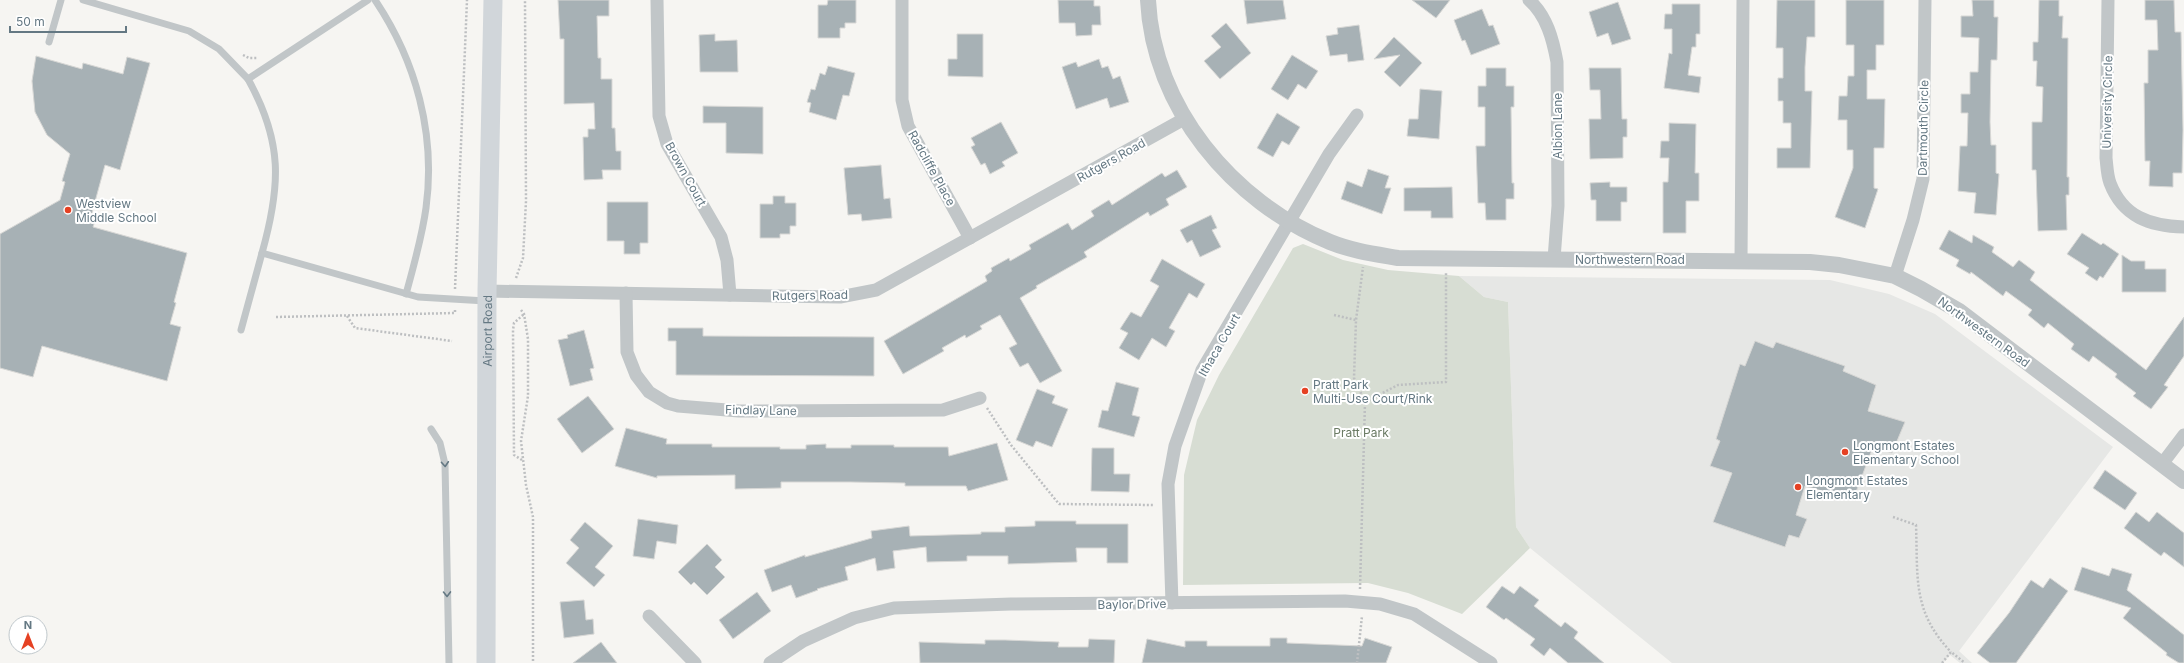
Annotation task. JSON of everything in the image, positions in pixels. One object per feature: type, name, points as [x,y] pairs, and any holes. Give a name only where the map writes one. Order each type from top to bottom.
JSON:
[{"type":"main road","name":"Airport Road","points":[[486,663],[486,296],[493,0]]},
{"type":"street","name":"Brown Court","points":[[658,0],[660,116],[667,144],[721,237],[727,260],[730,295]]},
{"type":"street","name":"Radcliffe Place","points":[[902,0],[902,100],[908,126],[970,238]]},
{"type":"street","name":"Northwestern Road","points":[[1148,0],[1149,21],[1153,42],[1166,82],[1184,119],[1230,176],[1262,204],[1289,221],[1330,242],[1364,252],[1398,258],[1741,260],[1839,265],[1894,276],[1921,289],[1959,311],[2184,481]]},
{"type":"street","name":"Albion Lane","points":[[1529,0],[1545,21],[1553,41],[1557,62],[1558,206],[1554,259]]},
{"type":"street","points":[[1741,260],[1743,0]]},
{"type":"street","name":"Dartmouth Circle","points":[[1894,276],[1913,220],[1923,179],[1925,0]]},
{"type":"street","name":"University Circle","points":[[2108,0],[2106,158],[2110,182],[2120,202],[2139,218],[2162,226],[2184,227]]},
{"type":"street","name":"Ithaca Court","points":[[1172,603],[1168,484],[1175,446],[1202,370],[1329,154],[1357,115]]},
{"type":"street","name":"Rutgers Road","points":[[486,296],[626,293],[840,297],[876,290],[1184,119]]},
{"type":"street","name":"Findlay Lane","points":[[626,293],[627,352],[636,374],[649,392],[667,403],[678,406],[739,411],[943,410],[980,398]]},
{"type":"street","points":[[2162,464],[2184,435]]},
{"type":"street","name":"Baylor Drive","points":[[770,663],[803,641],[854,618],[894,608],[1011,604],[1345,601],[1380,604],[1414,614],[1491,663]]},
{"type":"street","points":[[649,616],[695,663]]},
{"type":"lane","points":[[49,42],[62,0]]},
{"type":"lane","points":[[83,0],[189,31],[219,49],[248,79],[262,107],[268,125],[276,166],[274,203],[241,330]]},
{"type":"lane","points":[[248,79],[368,0]]},
{"type":"lane","points":[[375,0],[389,22],[409,64],[419,97],[427,145],[428,178],[426,208],[420,242],[406,294]]},
{"type":"lane","points":[[262,253],[406,294],[428,298],[455,300],[486,296]]},
{"type":"lane","points":[[431,429],[440,443],[445,464],[449,663]]},
{"type":"path","points":[[276,317],[455,313],[467,0]]},
{"type":"path","points":[[515,280],[523,258],[526,201],[525,0]]},
{"type":"path","points":[[1359,586],[1365,402],[1354,378],[1356,320],[1364,263]]},
{"type":"path","points":[[1365,402],[1398,385],[1446,382],[1446,272]]},
{"type":"path","points":[[521,310],[524,314],[528,339],[528,396],[522,427],[522,460],[533,516],[533,663]]},
{"type":"path","points":[[522,460],[514,456],[514,323],[524,314]]},
{"type":"path","points":[[1334,315],[1356,320]]},
{"type":"path","points":[[346,316],[355,328],[452,341]]},
{"type":"path","points":[[980,398],[1011,445],[1059,504],[1169,505]]},
{"type":"path","points":[[1893,517],[1916,525],[1921,601],[1926,618],[1951,652],[1965,663]]},
{"type":"path","points":[[1357,663],[1362,617]]},
{"type":"path","points":[[1942,663],[1951,652]]},
{"type":"shaded area","name":"Longmont Estates Elementary","points":[[1459,276],[1830,280],[1889,294],[1935,314],[2113,447],[1959,651],[1972,663],[1960,663],[1950,655],[1943,663],[1672,663],[1530,548],[1516,527],[1508,302],[1484,297]]},
{"type":"green space","name":"Pratt Park","points":[[1303,244],[1343,260],[1388,270],[1459,276],[1484,297],[1508,302],[1516,527],[1530,548],[1462,614],[1408,593],[1368,583],[1183,585],[1184,475],[1197,420],[1219,375],[1293,248]]},
{"type":"building","points":[[558,0],[609,0],[609,16],[597,16],[598,58],[601,58],[601,79],[612,79],[612,128],[615,128],[616,151],[621,151],[621,170],[602,170],[603,179],[584,180],[583,137],[588,137],[588,129],[595,129],[594,103],[564,104],[564,39],[560,39]]},
{"type":"building","points":[[828,0],[856,0],[856,23],[845,23],[845,28],[840,28],[840,38],[818,38],[818,5],[827,5]]},
{"type":"building","points":[[1058,0],[1094,0],[1094,6],[1100,6],[1101,25],[1092,25],[1092,35],[1076,36],[1075,23],[1059,23]]},
{"type":"building","points":[[1244,0],[1283,0],[1286,19],[1247,24]]},
{"type":"building","points":[[1412,0],[1450,0],[1436,18]]},
{"type":"building","points":[[1777,0],[1815,0],[1815,37],[1807,37],[1805,67],[1805,91],[1812,91],[1810,168],[1777,168],[1777,148],[1791,148],[1791,123],[1783,123],[1783,101],[1778,101],[1778,78],[1783,78],[1783,48],[1776,48]]},
{"type":"building","points":[[1846,0],[1884,0],[1884,45],[1876,45],[1876,70],[1867,70],[1867,99],[1885,99],[1884,148],[1874,148],[1874,188],[1878,189],[1865,228],[1835,217],[1853,168],[1853,150],[1847,150],[1847,120],[1838,120],[1839,96],[1847,96],[1848,76],[1854,76],[1854,45],[1846,45]]},
{"type":"building","points":[[1972,0],[1994,0],[1994,17],[1998,17],[1997,60],[1991,60],[1990,122],[1991,145],[1996,145],[1996,173],[1999,174],[1996,215],[1974,213],[1976,193],[1958,191],[1960,146],[1967,146],[1968,113],[1961,113],[1961,94],[1970,94],[1970,72],[1978,72],[1979,38],[1961,37],[1961,16],[1973,16]]},
{"type":"building","points":[[2039,0],[2059,0],[2059,16],[2063,16],[2062,38],[2068,38],[2067,177],[2069,177],[2069,195],[2066,195],[2067,230],[2038,231],[2036,170],[2032,170],[2032,122],[2042,122],[2043,87],[2036,86],[2037,61],[2033,61],[2033,42],[2038,42]]},
{"type":"building","points":[[2145,0],[2174,0],[2175,32],[2181,32],[2183,130],[2182,173],[2173,173],[2173,187],[2149,186],[2150,161],[2145,161],[2144,83],[2148,83],[2148,50],[2158,50],[2157,20],[2145,20]]},
{"type":"building","points":[[1618,2],[1631,39],[1612,45],[1608,33],[1597,37],[1589,12]]},
{"type":"building","points":[[1672,4],[1700,4],[1700,34],[1696,34],[1696,47],[1692,47],[1688,75],[1701,77],[1699,93],[1664,88],[1669,53],[1672,54],[1672,29],[1664,29],[1665,14],[1672,14]]},
{"type":"building","points":[[1482,9],[1489,26],[1493,25],[1500,44],[1471,55],[1465,40],[1462,41],[1454,20]]},
{"type":"building","points":[[1226,23],[1251,53],[1220,79],[1204,61],[1221,47],[1211,36]]},
{"type":"building","points":[[1359,25],[1364,60],[1348,62],[1347,54],[1330,56],[1326,36],[1338,34],[1337,28]]},
{"type":"building","points":[[715,34],[715,41],[737,40],[738,72],[700,72],[699,35]]},
{"type":"building","points":[[957,34],[983,34],[983,77],[948,76],[948,59],[957,59]]},
{"type":"building","points":[[1394,37],[1422,63],[1400,87],[1384,72],[1400,55],[1374,59]]},
{"type":"building","points":[[1292,55],[1318,71],[1306,89],[1298,84],[1288,100],[1271,89]]},
{"type":"building","name":"Westview Middle School","points":[[36,56],[82,69],[83,63],[123,74],[127,57],[150,63],[120,170],[105,165],[90,220],[95,221],[93,227],[187,253],[174,302],[176,303],[170,324],[181,327],[167,381],[42,346],[33,377],[0,368],[0,234],[60,200],[65,182],[62,181],[70,154],[47,135],[35,112],[32,81]]},
{"type":"building","points":[[1099,59],[1102,68],[1108,66],[1113,79],[1120,76],[1129,102],[1110,108],[1107,98],[1076,109],[1062,67],[1076,62],[1078,67]]},
{"type":"building","points":[[828,66],[855,73],[849,96],[843,95],[836,120],[809,112],[811,103],[807,102],[811,89],[815,90],[820,73],[825,75]]},
{"type":"building","points":[[1486,68],[1506,68],[1506,86],[1514,86],[1514,107],[1511,107],[1512,183],[1514,183],[1514,199],[1506,199],[1506,220],[1486,220],[1485,203],[1478,203],[1476,146],[1485,146],[1485,107],[1478,107],[1478,86],[1486,86]]},
{"type":"building","points":[[1589,68],[1621,68],[1622,119],[1627,119],[1627,137],[1623,137],[1623,158],[1590,159],[1589,119],[1601,119],[1600,90],[1590,90]]},
{"type":"building","points":[[1420,89],[1442,91],[1439,139],[1407,136],[1409,119],[1418,119]]},
{"type":"building","points":[[703,106],[763,107],[763,154],[726,153],[726,123],[703,123]]},
{"type":"building","points":[[1277,113],[1300,127],[1289,145],[1282,141],[1273,157],[1257,148]]},
{"type":"building","points":[[1001,122],[1018,153],[1002,162],[1005,166],[990,174],[985,163],[981,165],[971,147],[975,145],[971,138]]},
{"type":"building","points":[[1669,123],[1696,124],[1695,173],[1699,173],[1699,201],[1686,201],[1686,233],[1663,233],[1663,182],[1668,182],[1669,158],[1660,158],[1661,141],[1669,141]]},
{"type":"building","points":[[881,165],[884,199],[890,198],[892,218],[862,221],[861,214],[848,215],[844,168]]},
{"type":"building","points":[[1368,169],[1389,176],[1385,188],[1391,188],[1382,214],[1341,199],[1347,181],[1362,187]]},
{"type":"building","points":[[1177,170],[1187,187],[1166,199],[1169,205],[1150,216],[1148,212],[1084,252],[1087,257],[1036,286],[1037,288],[1020,298],[1062,371],[1040,383],[1028,363],[1020,367],[1009,348],[1017,344],[1000,315],[980,326],[982,329],[966,338],[965,335],[942,348],[944,351],[903,374],[884,341],[987,281],[985,276],[992,271],[991,268],[1009,258],[1010,261],[1031,249],[1029,245],[1068,223],[1072,230],[1094,216],[1091,211],[1109,200],[1112,205],[1162,173],[1165,177]]},
{"type":"building","points":[[1610,182],[1610,187],[1627,187],[1627,202],[1621,202],[1621,221],[1596,221],[1596,200],[1591,200],[1590,183]]},
{"type":"building","points":[[1452,187],[1453,218],[1431,218],[1431,211],[1404,211],[1404,188]]},
{"type":"building","points":[[773,196],[785,196],[785,203],[796,203],[796,226],[790,226],[790,234],[780,234],[780,238],[760,238],[760,204],[773,204]]},
{"type":"building","points":[[607,202],[648,202],[648,243],[640,243],[640,254],[624,254],[624,241],[607,241]]},
{"type":"building","points":[[1211,215],[1217,228],[1212,230],[1221,247],[1200,257],[1192,240],[1187,243],[1180,230]]},
{"type":"building","points":[[1949,230],[1972,243],[1973,235],[1994,247],[1992,252],[2013,267],[2019,260],[2035,272],[2030,280],[2146,370],[2184,317],[2184,356],[2164,385],[2168,387],[2151,409],[2133,396],[2136,393],[2115,377],[2117,374],[2093,356],[2089,362],[2071,349],[2074,344],[2048,323],[2044,328],[2028,315],[2032,310],[2006,291],[2003,296],[1971,272],[1970,274],[1956,266],[1959,260],[1939,249]]},
{"type":"building","points":[[2082,233],[2101,245],[2103,243],[2119,254],[2103,278],[2100,276],[2097,281],[2085,273],[2089,268],[2067,254]]},
{"type":"building","points":[[2122,255],[2131,261],[2145,261],[2145,269],[2166,269],[2166,292],[2122,292]]},
{"type":"building","points":[[1162,259],[1205,284],[1197,298],[1189,293],[1169,328],[1175,331],[1166,347],[1152,338],[1139,360],[1119,348],[1128,333],[1120,329],[1131,312],[1141,317],[1159,286],[1150,281]]},
{"type":"building","points":[[668,328],[703,328],[703,336],[874,337],[874,376],[676,375],[676,341],[668,341]]},
{"type":"building","points":[[584,330],[594,368],[590,369],[593,380],[570,386],[558,340],[568,338],[567,335]]},
{"type":"building","points":[[1755,341],[1773,348],[1776,342],[1845,366],[1843,371],[1876,385],[1868,411],[1905,422],[1892,453],[1873,447],[1853,500],[1805,486],[1796,515],[1807,519],[1799,538],[1789,535],[1785,547],[1713,522],[1732,473],[1710,466],[1720,441],[1716,439],[1740,364],[1745,366]]},
{"type":"building","points":[[1116,382],[1139,388],[1132,415],[1140,417],[1134,437],[1098,427],[1102,410],[1108,411]]},
{"type":"building","points":[[1037,389],[1055,396],[1052,403],[1068,409],[1052,447],[1036,441],[1033,447],[1016,440]]},
{"type":"building","points":[[588,396],[614,429],[582,453],[557,419]]},
{"type":"building","points":[[626,428],[667,439],[666,444],[712,444],[712,447],[780,447],[780,449],[806,449],[806,445],[826,444],[826,448],[851,448],[851,445],[948,447],[949,456],[997,443],[1008,480],[968,491],[966,486],[905,486],[905,483],[851,482],[781,482],[781,488],[735,489],[735,475],[657,476],[657,478],[615,466]]},
{"type":"building","points":[[1092,448],[1114,448],[1114,474],[1130,474],[1129,492],[1091,491]]},
{"type":"building","points":[[2105,470],[2137,493],[2125,510],[2093,488]]},
{"type":"building","points":[[2136,512],[2149,522],[2157,512],[2184,533],[2184,567],[2164,552],[2161,556],[2124,528]]},
{"type":"building","points":[[638,519],[678,525],[676,544],[657,541],[654,559],[633,556]]},
{"type":"building","points":[[1035,521],[1076,521],[1076,524],[1128,524],[1128,563],[1107,563],[1107,548],[1076,548],[1077,562],[1008,564],[1008,556],[967,556],[967,561],[927,562],[926,547],[893,551],[895,568],[877,571],[875,558],[845,567],[848,580],[817,589],[818,590],[796,598],[791,585],[772,592],[764,570],[805,555],[805,557],[872,538],[871,531],[909,526],[910,536],[981,534],[981,532],[1005,532],[1005,527],[1035,526]]},
{"type":"building","points":[[585,522],[613,546],[595,567],[605,575],[594,587],[566,563],[579,548],[570,540]]},
{"type":"building","points":[[707,544],[722,560],[715,567],[725,577],[707,595],[694,582],[691,585],[678,572]]},
{"type":"building","points":[[2082,567],[2109,576],[2112,568],[2132,574],[2127,590],[2184,635],[2184,663],[2179,663],[2166,655],[2167,653],[2123,618],[2131,608],[2074,590]]},
{"type":"building","points":[[2050,578],[2068,591],[2016,663],[1990,663],[1977,653],[2009,613],[2031,580],[2043,588]]},
{"type":"building","points":[[1502,586],[1514,594],[1520,586],[1539,600],[1534,606],[1561,627],[1565,622],[1578,632],[1574,638],[1604,663],[1568,663],[1550,648],[1544,656],[1530,645],[1535,639],[1506,618],[1504,620],[1486,607]]},
{"type":"building","points":[[757,592],[771,611],[733,639],[719,620]]},
{"type":"building","points":[[584,600],[586,620],[593,619],[594,634],[564,638],[560,602]]},
{"type":"building","points":[[1270,638],[1287,638],[1287,643],[1362,646],[1365,638],[1392,647],[1386,663],[1142,663],[1147,639],[1185,647],[1185,641],[1207,641],[1207,646],[1270,646]]},
{"type":"building","points":[[1089,639],[1115,640],[1114,663],[920,663],[919,642],[985,644],[985,640],[1005,640],[1059,642],[1058,647],[1088,647]]},
{"type":"building","points":[[601,642],[617,663],[573,663]]},
{"type":"place","name":"Westview Middle School","points":[[68,210]]},
{"type":"place","name":"Pratt Park Multi-Use Court/Rink","points":[[1305,391]]},
{"type":"place","name":"Longmont Estates Elementary School","points":[[1845,452]]},
{"type":"place","name":"Longmont Estates Elementary","points":[[1798,487]]}]
